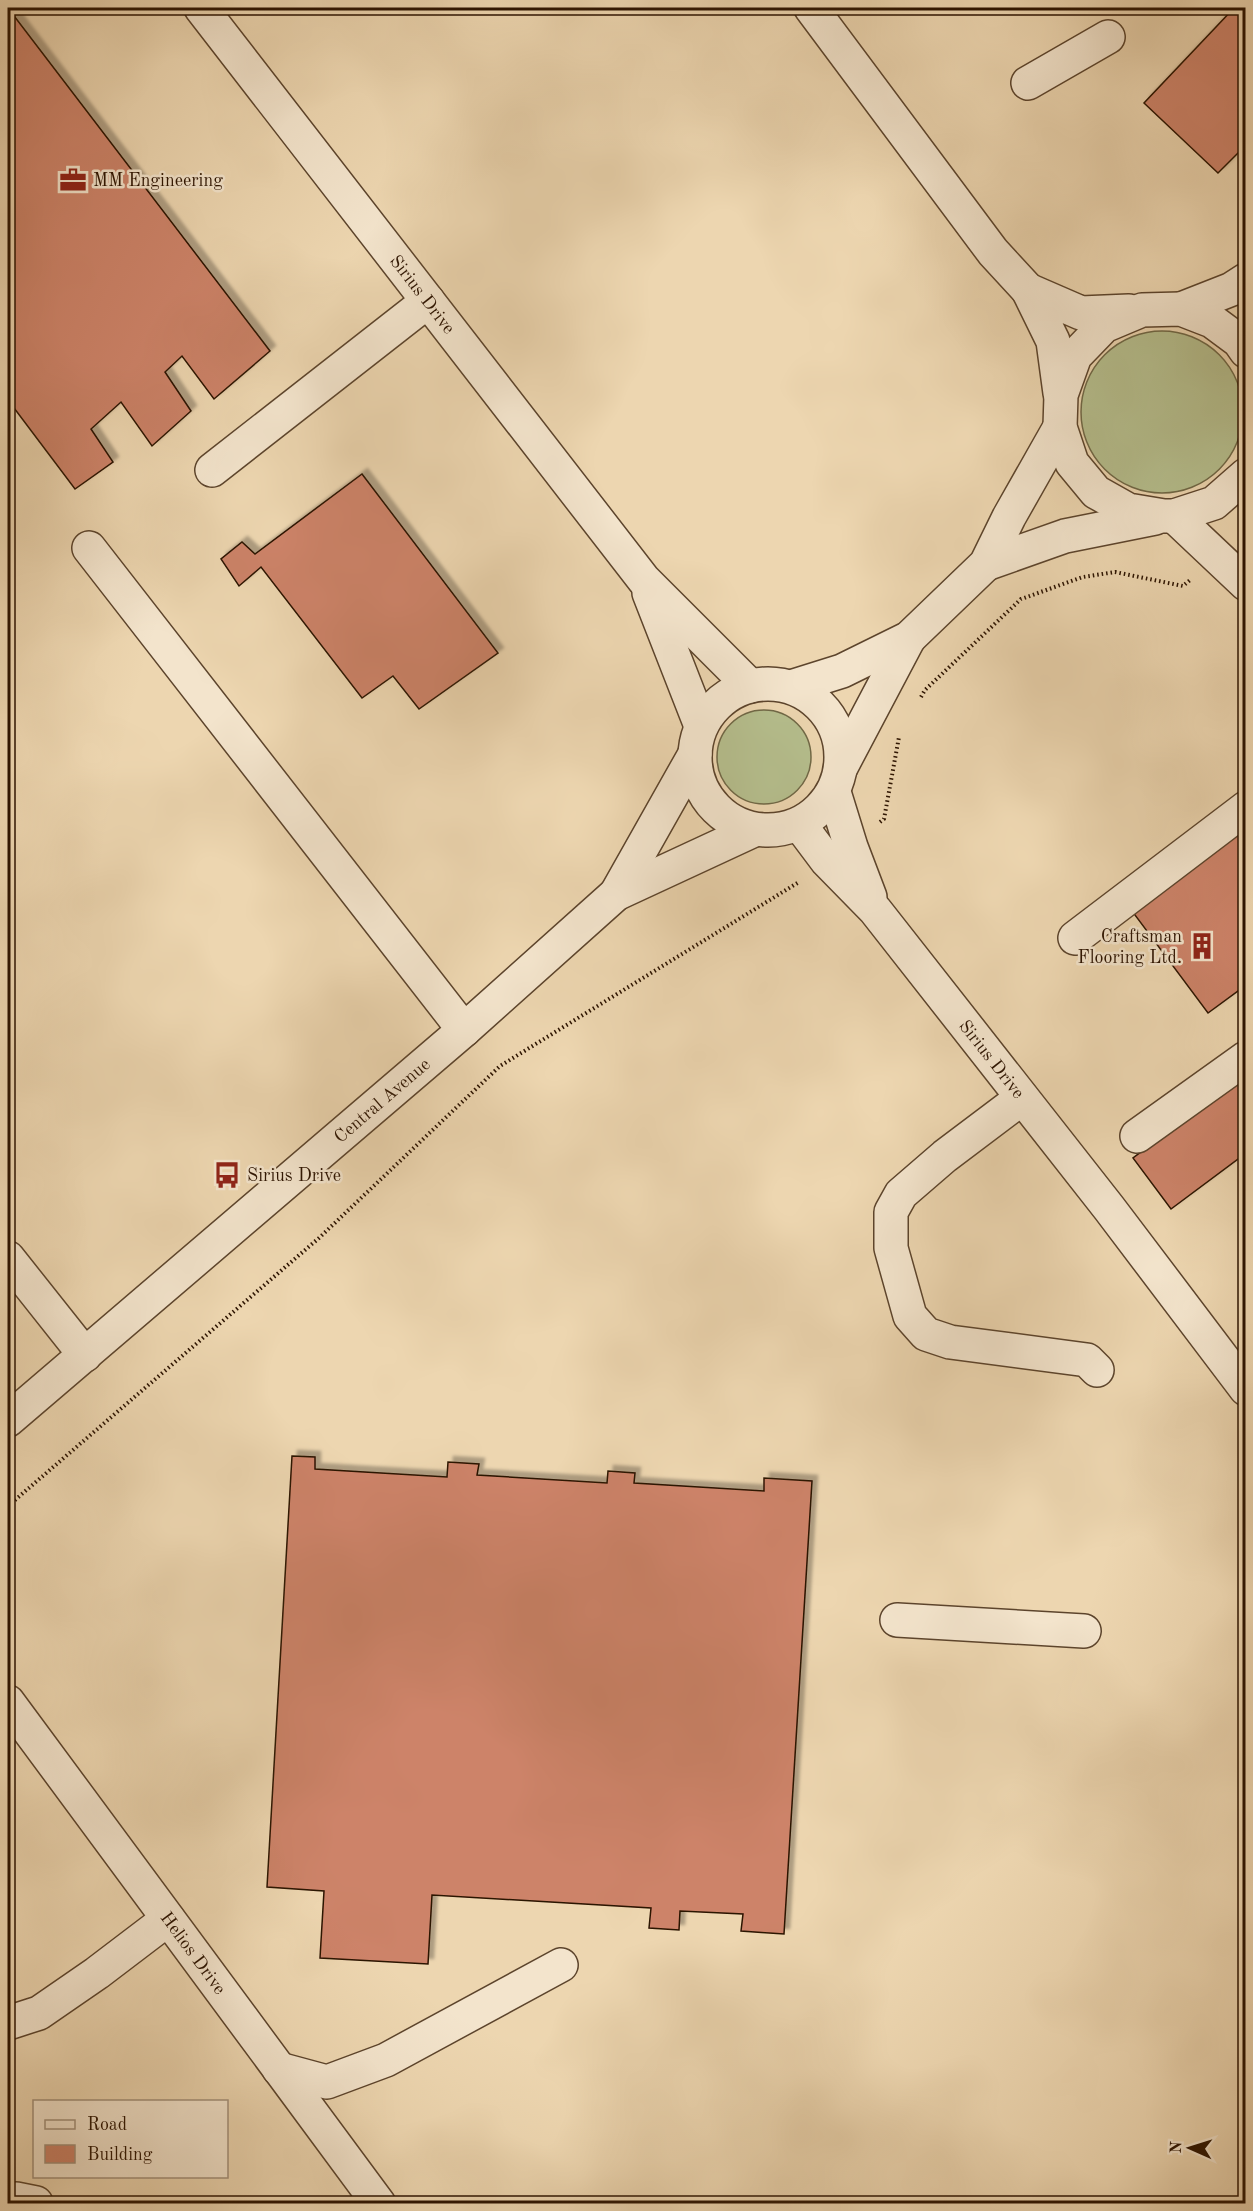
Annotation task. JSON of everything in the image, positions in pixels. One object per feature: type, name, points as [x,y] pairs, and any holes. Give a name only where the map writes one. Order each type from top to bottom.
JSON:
[{"type":"street","name":"Sirius Drive","points":[[201,8],[644,580],[750,686]]},
{"type":"street","points":[[816,9],[993,252],[1028,290],[1053,341],[1061,395],[1060,427],[1072,463],[1096,492],[1128,510],[1169,516],[1245,584]]},
{"type":"street","points":[[1028,83],[1108,37]]},
{"type":"street","points":[[1028,290],[1081,313],[1181,309],[1232,289],[1245,280]]},
{"type":"street","points":[[212,470],[428,301]]},
{"type":"street","points":[[1181,309],[1212,321],[1239,341],[1245,351]]},
{"type":"street","points":[[1061,395],[1076,356],[1104,326],[1142,310]]},
{"type":"street","points":[[790,687],[842,671],[909,638],[986,564],[1009,517],[1060,427]]},
{"type":"street","points":[[986,564],[1065,536],[1169,516],[1214,503],[1245,475]]},
{"type":"street","points":[[89,548],[464,1030]]},
{"type":"street","name":"Sirius Drive","points":[[644,580],[698,740]]},
{"type":"street","points":[[837,780],[841,746],[835,727],[825,710],[809,696],[790,687],[770,683],[750,686],[730,694],[713,708],[698,740],[699,783],[714,808],[732,822],[754,830],[777,831],[800,825],[819,811],[837,780],[909,638]]},
{"type":"street","name":"Central Avenue","points":[[616,894],[698,740]]},
{"type":"street","name":"Sirius Drive","points":[[837,780],[839,854]]},
{"type":"street","points":[[1075,938],[1245,808]]},
{"type":"street","name":"Sirius Drive","points":[[800,825],[839,854],[875,909],[1109,1208],[1245,1389]]},
{"type":"street","name":"Central Avenue","points":[[8,1420],[464,1030],[616,894],[754,830]]},
{"type":"street","points":[[1137,1136],[1245,1058]]},
{"type":"street","points":[[1022,1098],[945,1156],[901,1194],[891,1212],[891,1248],[910,1316],[926,1334],[950,1342],[1087,1360],[1097,1370]]},
{"type":"street","points":[[8,1258],[85,1355]]},
{"type":"street","points":[[897,1620],[1084,1631]]},
{"type":"street","name":"Helios Drive","points":[[8,1701],[379,2204]]},
{"type":"street","points":[[8,2023],[39,2013],[97,1973],[168,1919]]},
{"type":"street","points":[[279,2069],[327,2082],[386,2060],[561,1965]]},
{"type":"street","points":[[8,2202],[16,2199],[36,2204]]},
{"type":"path","points":[[919,699],[925,690],[1021,599],[1083,577],[1115,572],[1183,586],[1216,557]]},
{"type":"path","points":[[8,1506],[320,1238],[500,1066],[795,886],[884,819],[901,728]]},
{"type":"green space","points":[[1162,331],[1193,337],[1219,355],[1237,381],[1243,412],[1237,443],[1219,469],[1193,487],[1162,493],[1131,487],[1105,469],[1087,443],[1081,412],[1087,381],[1105,355],[1131,337]]},
{"type":"green space","points":[[764,710],[782,713],[797,724],[808,739],[811,757],[808,775],[797,790],[782,801],[764,804],[746,801],[731,790],[720,775],[717,757],[720,739],[731,724],[746,713]]},
{"type":"building","name":"MM Engineering","points":[[8,8],[270,351],[214,399],[182,356],[165,372],[191,411],[152,446],[121,402],[91,429],[113,462],[75,489],[8,400]]},
{"type":"building","points":[[1234,8],[1246,8],[1246,145],[1218,173],[1144,103]]},
{"type":"building","points":[[362,474],[498,653],[419,709],[393,676],[362,698],[261,567],[239,586],[221,559],[242,542],[255,554]]},
{"type":"building","name":"Craftsman Flooring Ltd.","points":[[1233,828],[1246,845],[1246,985],[1208,1013],[1129,907]]},
{"type":"building","points":[[1246,1074],[1246,1153],[1171,1209],[1133,1158]]},
{"type":"building","points":[[292,1456],[315,1457],[315,1469],[447,1477],[448,1462],[479,1464],[477,1475],[607,1483],[608,1471],[635,1473],[634,1483],[764,1491],[764,1478],[812,1481],[784,1934],[741,1931],[743,1914],[680,1911],[679,1930],[649,1928],[651,1908],[432,1895],[428,1964],[320,1958],[324,1891],[267,1887]]},
{"type":"place","name":"MM Engineering","points":[[73,180]]},
{"type":"place","name":"Craftsman Flooring Ltd.","points":[[1202,946]]},
{"type":"place","name":"Sirius Drive","points":[[227,1175]]}]
